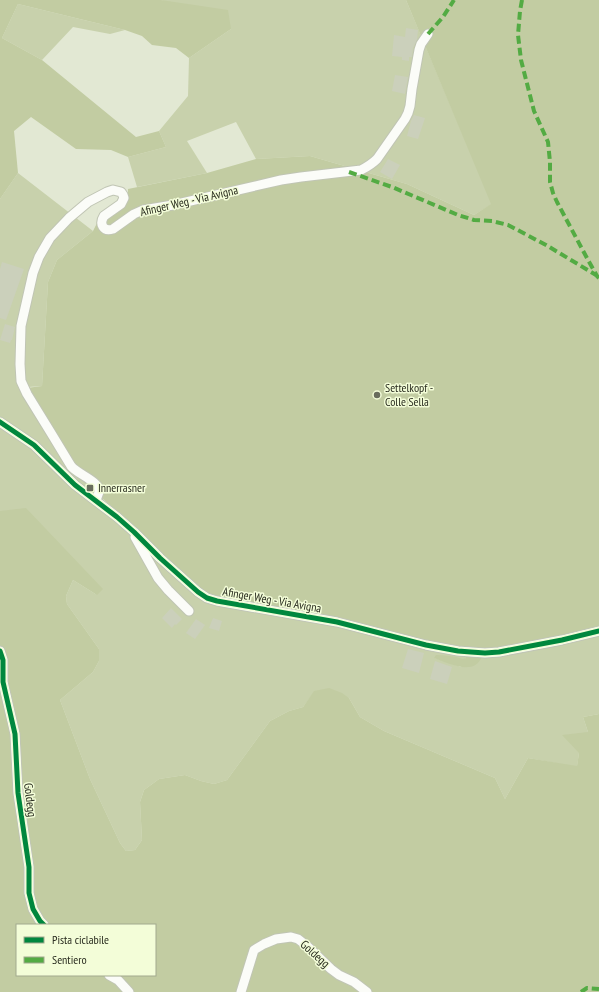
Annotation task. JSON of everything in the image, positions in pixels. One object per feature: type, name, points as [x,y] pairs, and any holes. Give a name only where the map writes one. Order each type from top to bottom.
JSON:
[{"type":"street","name":"Afinger Weg - Via Avigna","points":[[96,500],[99,492],[98,486],[93,481],[78,473],[71,466],[27,394],[21,381],[20,331],[22,320],[33,273],[39,257],[47,243],[56,231],[82,206],[96,197],[113,190],[121,192],[124,198],[122,204],[102,219],[102,225],[104,228],[109,230],[143,210],[173,205],[282,180],[361,170],[373,164],[405,119],[410,106],[419,50],[428,34]]},
{"type":"street","name":"Afinger Weg - Via Avigna","points":[[0,422],[34,445],[75,485],[126,525],[160,558],[198,592],[207,598],[337,622],[426,645],[458,651],[485,653],[499,652],[562,640],[599,631]]},
{"type":"street","points":[[126,525],[158,578],[189,611]]},
{"type":"street","name":"Goldegg","points":[[0,651],[3,660],[3,682],[15,734],[18,793],[29,867],[29,893],[33,909],[43,924]]},
{"type":"street","name":"Goldegg","points":[[241,992],[254,950],[276,939],[291,937],[298,939],[308,946],[330,969],[354,982],[367,992]]},
{"type":"street","points":[[111,976],[118,980],[129,992]]},
{"type":"green space","points":[[0,0],[161,0],[228,10],[231,29],[189,58],[176,48],[152,45],[142,36],[125,30],[18,4],[2,38],[42,60],[136,137],[159,131],[166,147],[128,157],[111,150],[76,149],[31,117],[14,131],[18,173],[0,199]]},
{"type":"green space","points":[[161,0],[406,0],[492,204],[474,215],[407,184],[310,156],[256,159],[236,122],[187,141],[207,173],[137,187],[128,157],[166,147],[159,131],[188,96],[189,58],[231,29]]},
{"type":"green space","points":[[406,0],[599,0],[599,632],[482,656],[479,662],[474,666],[467,667],[453,665],[434,658],[436,655],[440,655],[453,656],[463,659],[466,658],[465,656],[327,624],[203,598],[138,538],[142,533],[103,499],[103,489],[77,469],[27,388],[42,386],[48,282],[57,260],[93,231],[99,219],[128,195],[128,189],[207,173],[256,159],[310,156],[407,184],[474,215],[491,204]]},
{"type":"green space","points":[[18,4],[125,30],[110,34],[73,27],[42,60],[2,38]]},
{"type":"green space","points":[[18,173],[93,231],[57,260],[48,282],[42,386],[28,387],[103,489],[103,500],[142,533],[138,538],[327,624],[467,657],[465,659],[435,658],[461,667],[482,656],[599,632],[599,714],[583,717],[588,732],[579,753],[577,767],[528,758],[505,799],[495,778],[384,731],[360,717],[349,698],[315,691],[303,707],[289,711],[270,721],[227,780],[214,784],[185,775],[159,779],[144,790],[140,802],[142,840],[135,850],[126,851],[120,843],[90,779],[60,700],[93,672],[99,661],[99,649],[67,604],[66,596],[73,580],[97,595],[0,511],[0,199]]},
{"type":"green space","points":[[26,508],[103,589],[97,595],[73,580],[66,596],[67,604],[99,649],[99,661],[93,672],[60,700],[90,779],[120,843],[126,851],[135,850],[142,840],[140,802],[144,790],[159,779],[185,775],[214,784],[227,780],[270,721],[289,711],[303,707],[314,691],[329,688],[342,693],[349,698],[360,717],[384,731],[495,778],[505,799],[528,758],[577,766],[579,753],[562,735],[588,732],[583,717],[599,714],[599,992],[0,992],[0,511]]},
{"type":"building","points":[[406,28],[418,30],[417,40],[413,48],[412,57],[409,57],[409,61],[402,60],[402,57],[392,56],[394,35],[405,37]]},
{"type":"building","points":[[395,75],[408,77],[405,94],[392,91]]},
{"type":"building","points":[[414,115],[425,118],[418,139],[407,136]]},
{"type":"building","points":[[388,159],[400,165],[392,179],[380,172]]},
{"type":"building","points":[[2,262],[24,269],[6,320],[0,318],[0,269]]},
{"type":"building","points":[[5,324],[15,327],[10,343],[0,340]]},
{"type":"building","points":[[171,608],[182,619],[172,628],[162,618]]},
{"type":"building","points":[[213,618],[222,621],[219,631],[209,628]]},
{"type":"building","points":[[196,619],[205,625],[195,639],[186,633]]},
{"type":"building","points":[[408,649],[424,653],[419,673],[402,668]]},
{"type":"building","points":[[435,661],[452,667],[447,684],[430,679]]},
{"type":"marked path","points":[[428,34],[443,17],[454,0]]},
{"type":"marked path","points":[[522,0],[518,35],[521,60],[534,111],[548,142],[550,182],[553,193],[599,278]]},
{"type":"marked path","points":[[349,172],[392,187],[458,215],[474,220],[492,221],[508,225],[546,245],[596,275]]},
{"type":"marked path","points":[[581,992],[587,988],[599,989]]},
{"type":"cycle path","points":[[0,422],[34,445],[75,485],[117,517],[160,558],[198,592],[207,598],[337,622],[426,645],[458,651],[485,653],[499,652],[562,640],[599,631]]},
{"type":"cycle path","points":[[0,651],[3,660],[3,682],[15,734],[18,793],[29,867],[29,893],[33,909],[43,924]]},
{"type":"place","name":"Settelkopf - Colle Sella","points":[[377,395]]},
{"type":"place","name":"Innerrasner","points":[[90,488]]}]
